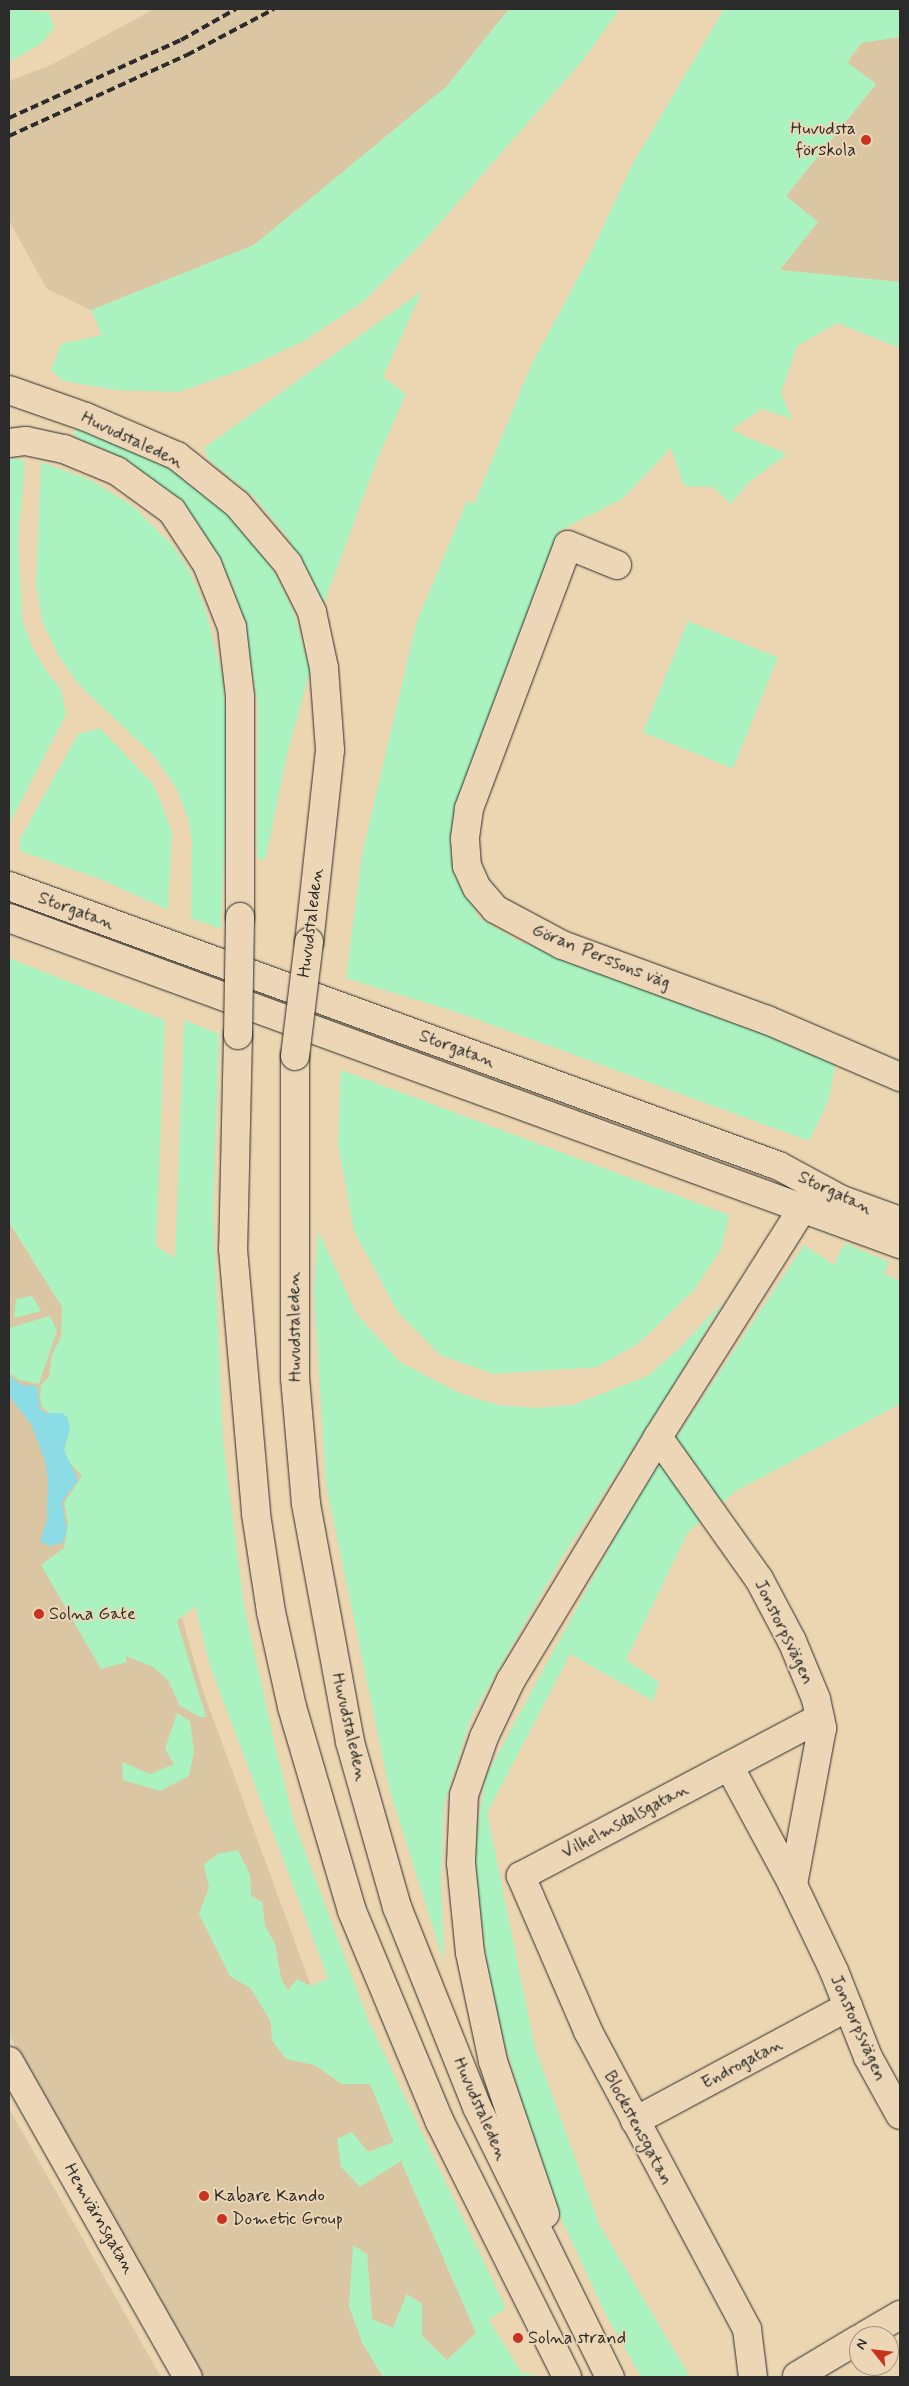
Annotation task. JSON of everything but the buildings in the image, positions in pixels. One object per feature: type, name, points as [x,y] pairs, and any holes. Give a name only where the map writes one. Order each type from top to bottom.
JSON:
[{"type":"main road","name":"Huvudstaleden","points":[[9,390],[86,417],[177,456],[237,504],[288,564],[312,612],[324,668],[330,750],[295,1056],[295,1378],[306,1504],[350,1742],[397,1907],[477,2107],[582,2324],[610,2377]]},
{"type":"main road","name":"Huvudstaleden","points":[[9,443],[26,440],[64,449],[117,471],[172,511],[207,564],[232,627],[240,696],[240,917],[233,1249],[256,1514],[271,1612],[292,1707],[352,1911],[440,2122],[567,2377]]},
{"type":"main road","name":"Göran Perssons väg","points":[[617,565],[568,545],[469,809],[464,839],[466,857],[478,888],[496,909],[562,945],[766,1020],[900,1077]]},
{"type":"main road","name":"Storgatan","points":[[9,886],[779,1166],[842,1200],[900,1221]]},
{"type":"main road","name":"Storgatan","points":[[9,918],[900,1244]]},
{"type":"main road","points":[[582,2324],[493,2061],[468,1935],[461,1863],[464,1795],[484,1738],[511,1680],[658,1437],[803,1208]]},
{"type":"main road","name":"Jonstorpsvägen","points":[[658,1437],[759,1578],[792,1641],[820,1718],[822,1728],[793,1885]]},
{"type":"main road","name":"Vilhelmsdalsgatan","points":[[521,1876],[820,1718]]},
{"type":"main road","name":"Jonstorpsvägen","points":[[729,1766],[793,1885],[848,2007],[868,2057],[900,2116]]},
{"type":"main road","name":"Blockstensgatan","points":[[521,1876],[588,2032],[747,2329],[753,2377]]},
{"type":"main road","name":"Endrogatan","points":[[635,2121],[848,2007]]},
{"type":"main road","name":"Hemvärnsgatan","points":[[9,2061],[188,2377]]},
{"type":"main road","points":[[881,2326],[900,2315]]},
{"type":"main road","points":[[797,2376],[849,2345]]},
{"type":"shaded area","points":[[154,9],[509,9],[446,87],[254,245],[91,310],[47,289],[9,221],[9,81],[51,65]]},
{"type":"shaded area","name":"Huvudsta förskola","points":[[886,9],[900,9],[900,282],[780,270],[817,222],[786,196],[876,84],[847,63]]},
{"type":"shaded area","points":[[9,1222],[148,1445],[171,1580],[203,1691],[311,1986],[288,1991],[281,1979],[275,1944],[265,1926],[262,1902],[251,1896],[250,1875],[209,1888],[199,1914],[230,1976],[250,1988],[258,2000],[271,2022],[272,2040],[286,2059],[315,2065],[342,2084],[370,2084],[394,2142],[368,2152],[352,2132],[341,2167],[401,2161],[476,2333],[447,2360],[422,2336],[422,2304],[407,2294],[393,2329],[372,2319],[367,2254],[354,2246],[349,2306],[362,2342],[383,2377],[203,2377],[9,2035]]},
{"type":"shaded area","points":[[9,2108],[107,2282],[161,2377],[9,2377]]},
{"type":"green space","points":[[9,9],[49,12],[54,28],[41,44],[9,62]]},
{"type":"green space","points":[[509,9],[620,9],[583,60],[423,242],[364,301],[304,341],[246,368],[179,392],[117,390],[63,381],[51,370],[61,344],[102,335],[91,310],[254,245],[446,87]]},
{"type":"green space","points":[[724,9],[900,9],[900,37],[861,43],[847,62],[876,84],[786,196],[818,222],[780,270],[900,282],[900,348],[837,323],[797,346],[781,393],[792,419],[761,409],[731,430],[787,454],[749,482],[731,504],[713,487],[684,486],[671,448],[622,499],[559,531],[463,805],[461,877],[478,917],[518,941],[704,1006],[836,1062],[828,1102],[809,1141],[462,1014],[346,978],[362,855],[416,624],[467,501],[474,504],[531,366],[587,261],[632,165]]},
{"type":"green space","points":[[422,291],[383,377],[406,394],[377,460],[323,606],[288,538],[256,499],[208,459],[204,448]]},
{"type":"green space","points":[[76,428],[192,478],[232,512],[275,573],[293,610],[310,671],[287,755],[265,860],[257,858],[258,705],[246,634],[232,583],[197,522],[173,495],[128,461],[74,436]]},
{"type":"green space","points":[[14,458],[25,461],[18,539],[22,619],[32,647],[48,674],[61,689],[66,715],[9,824],[9,459]]},
{"type":"green space","points":[[41,462],[91,480],[133,506],[174,547],[189,570],[204,604],[222,674],[228,736],[221,929],[191,918],[192,841],[188,818],[176,788],[155,757],[79,685],[60,658],[43,624],[36,586]]},
{"type":"green space","points":[[688,621],[778,657],[733,769],[643,732]]},
{"type":"green space","points":[[100,728],[153,784],[163,807],[172,833],[168,910],[103,880],[20,851],[20,839],[78,734]]},
{"type":"green space","points":[[9,958],[165,1020],[156,1246],[175,1258],[184,1020],[219,1034],[213,1210],[223,1442],[244,1606],[275,1745],[294,1822],[369,2022],[506,2308],[489,2320],[521,2372],[540,2377],[383,2377],[362,2342],[349,2306],[353,2245],[367,2254],[372,2319],[393,2328],[407,2294],[422,2304],[422,2336],[447,2360],[476,2333],[401,2161],[360,2187],[341,2167],[337,2139],[352,2132],[368,2152],[394,2142],[370,2084],[342,2084],[315,2065],[286,2059],[272,2040],[271,2022],[258,2000],[250,1988],[230,1976],[199,1914],[209,1888],[204,1864],[218,1854],[238,1850],[250,1875],[251,1896],[262,1902],[265,1926],[275,1944],[281,1979],[288,1990],[297,1979],[311,1986],[328,1978],[210,1666],[195,1606],[177,1621],[206,1717],[200,1717],[180,1706],[168,1680],[153,1667],[126,1656],[127,1662],[101,1669],[41,1565],[64,1548],[68,1524],[64,1503],[82,1476],[69,1462],[64,1450],[70,1429],[42,1407],[40,1398],[41,1385],[49,1377],[52,1355],[61,1337],[62,1307],[9,1222]]},
{"type":"green space","points":[[341,1070],[729,1215],[721,1249],[694,1290],[639,1343],[597,1367],[494,1374],[440,1355],[397,1311],[354,1231],[338,1144]]},
{"type":"green space","points":[[318,1230],[356,1313],[400,1362],[459,1393],[498,1405],[538,1408],[573,1405],[648,1376],[681,1347],[724,1300],[658,1411],[564,1554],[471,1717],[444,1804],[441,1881],[444,1962],[389,1788],[326,1484],[314,1294]]},
{"type":"green space","points":[[845,1243],[889,1262],[884,1274],[900,1281],[900,1404],[736,1491],[688,1532],[626,1660],[659,1682],[653,1701],[570,1654],[487,1813],[535,2048],[599,2224],[690,2377],[641,2377],[605,2313],[548,2190],[493,2003],[473,1854],[486,1776],[639,1493],[804,1245],[834,1265]]},
{"type":"green space","points":[[32,1296],[41,1311],[14,1318],[16,1299]]},
{"type":"green space","points":[[50,1316],[57,1330],[39,1384],[19,1380],[9,1373],[9,1328]]},
{"type":"green space","points":[[177,1713],[190,1721],[194,1752],[189,1776],[160,1791],[123,1780],[122,1762],[150,1774],[174,1764],[165,1749]]},
{"type":"water","points":[[9,1375],[21,1385],[37,1386],[40,1409],[46,1413],[62,1413],[68,1418],[70,1429],[64,1450],[78,1480],[62,1502],[67,1531],[62,1543],[49,1546],[40,1541],[47,1520],[48,1478],[45,1461],[31,1424],[9,1396]]},
{"type":"railway","points":[[9,118],[181,40],[236,9]]},
{"type":"railway","points":[[9,136],[187,55],[274,9]]},
{"type":"place","name":"Huvudsta förskola","points":[[866,140]]},
{"type":"place","name":"Solna Gate","points":[[39,1614]]},
{"type":"place","name":"Kabare Kando","points":[[204,2196]]},
{"type":"place","name":"Dometic Group","points":[[222,2219]]},
{"type":"place","name":"Solna strand","points":[[518,2338]]}]
